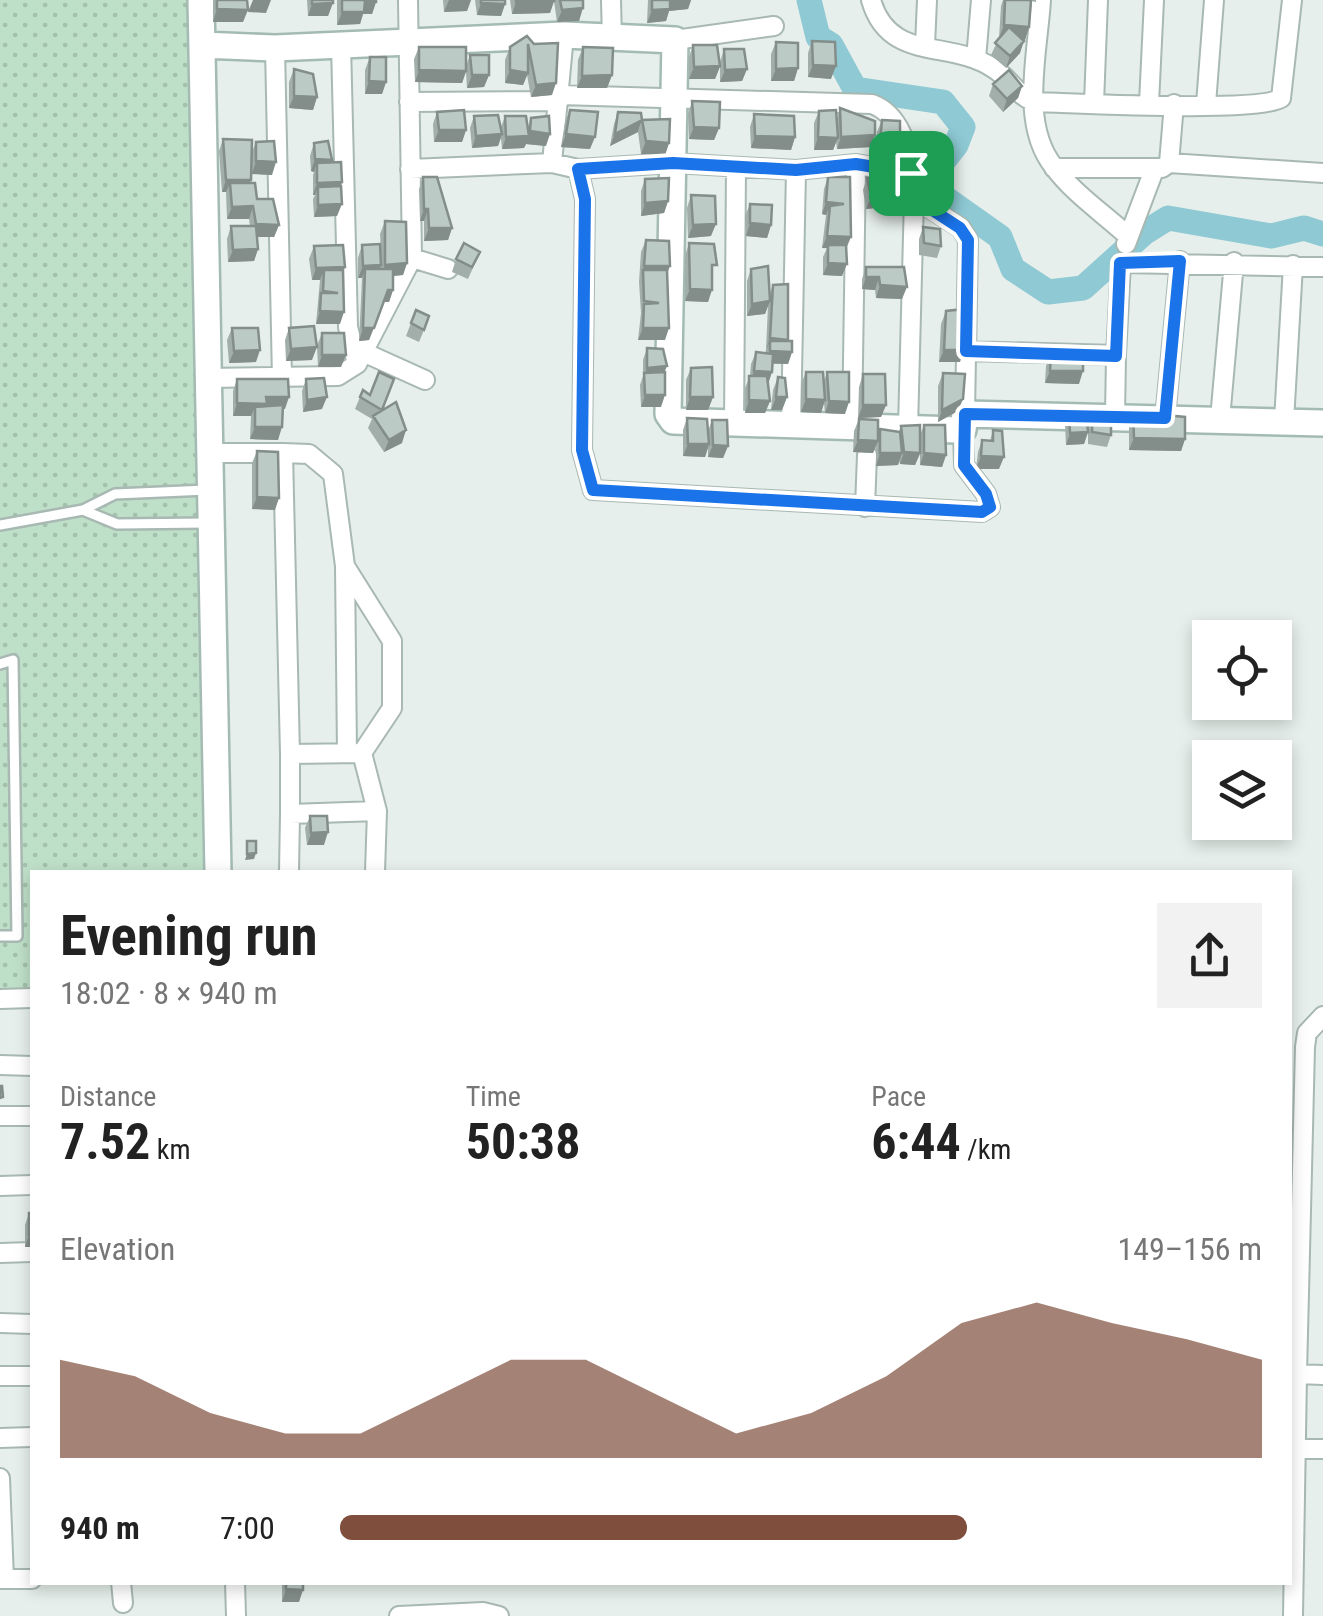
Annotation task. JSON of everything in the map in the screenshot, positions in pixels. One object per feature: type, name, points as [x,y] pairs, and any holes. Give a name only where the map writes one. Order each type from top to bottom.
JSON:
[{"type":"street","points":[[201,0],[218,870]]},
{"type":"street","points":[[208,378],[338,376],[360,358],[412,258],[408,0]]},
{"type":"street","points":[[611,0],[612,40]]},
{"type":"street","points":[[871,0],[884,30],[924,46],[976,58],[997,70],[1018,95],[1034,102],[1149,104],[1271,103],[1281,98],[1292,0]]},
{"type":"street","points":[[924,46],[927,0]]},
{"type":"street","points":[[976,58],[981,0]]},
{"type":"street","points":[[1041,0],[1034,102],[1037,138],[1054,168],[1127,240],[1161,167],[1174,104]]},
{"type":"street","points":[[1094,103],[1098,0]]},
{"type":"street","points":[[1149,104],[1154,0]]},
{"type":"street","points":[[1206,104],[1214,0]]},
{"type":"street","points":[[202,45],[275,48],[564,34],[612,40],[675,40],[774,26]]},
{"type":"street","points":[[552,163],[564,34]]},
{"type":"street","points":[[675,40],[677,96],[668,414],[680,423],[908,428],[1116,416],[1323,423]]},
{"type":"street","points":[[341,44],[348,327],[360,358]]},
{"type":"street","points":[[275,48],[282,378]]},
{"type":"street","points":[[409,102],[677,96],[872,104],[882,108],[900,130],[914,198],[908,428]]},
{"type":"street","points":[[410,169],[552,163],[578,169],[673,163],[796,170],[856,164],[911,173]]},
{"type":"street","points":[[852,427],[856,164]]},
{"type":"street","points":[[1054,168],[1323,173]]},
{"type":"street","points":[[578,169],[585,199],[582,450],[593,490],[986,511],[989,499],[964,465],[965,233],[914,198]]},
{"type":"street","points":[[734,424],[736,169]]},
{"type":"street","points":[[790,425],[796,170]]},
{"type":"street","points":[[412,258],[448,269]]},
{"type":"street","points":[[1165,418],[1180,261]]},
{"type":"street","points":[[1220,419],[1234,262]]},
{"type":"street","points":[[1116,416],[1120,263],[1234,262],[1323,267]]},
{"type":"street","points":[[1284,422],[1292,265]]},
{"type":"street","points":[[966,351],[1116,356]]},
{"type":"street","points":[[360,358],[426,380]]},
{"type":"street","points":[[210,453],[309,454],[333,474],[345,566],[354,753],[377,812],[375,870]]},
{"type":"street","points":[[283,453],[289,870]]},
{"type":"street","points":[[865,507],[866,455]]},
{"type":"street","points":[[290,754],[354,753],[392,708],[392,641],[345,566]]},
{"type":"street","points":[[290,814],[377,812]]},
{"type":"street","points":[[0,999],[30,998]]},
{"type":"street","points":[[1293,1616],[1299,1449],[1297,1374],[1314,1095],[1306,1033],[1323,1016]]},
{"type":"street","points":[[0,1065],[30,1066]]},
{"type":"street","points":[[0,1116],[30,1116]]},
{"type":"street","points":[[0,1186],[30,1185]]},
{"type":"street","points":[[0,1253],[30,1252]]},
{"type":"street","points":[[0,1323],[30,1324]]},
{"type":"street","points":[[1297,1374],[1323,1375]]},
{"type":"street","points":[[0,1376],[30,1376]]},
{"type":"street","points":[[0,1438],[30,1437]]},
{"type":"street","points":[[1299,1449],[1323,1449]]},
{"type":"street","points":[[0,1478],[2,1579],[30,1579]]},
{"type":"street","points":[[122,1585],[123,1603]]},
{"type":"street","points":[[235,1585],[236,1616]]},
{"type":"street","points":[[399,1616],[493,1615]]},
{"type":"lane","points":[[0,525],[83,510],[116,494],[211,490]]},
{"type":"lane","points":[[83,510],[118,524],[212,524]]},
{"type":"lane","points":[[0,664],[13,660],[17,936],[0,936]]},
{"type":"green space","points":[[0,0],[197,0],[214,870],[30,870],[30,991],[0,992]]},
{"type":"building","points":[[217,0],[247,0],[248,10],[217,9]]},
{"type":"building","points":[[312,0],[333,0],[333,3],[312,4]]},
{"type":"building","points":[[342,0],[376,0],[376,2],[365,1],[364,12],[342,12]]},
{"type":"building","points":[[505,0],[505,4],[481,3]]},
{"type":"building","points":[[560,0],[583,0],[583,8],[562,10]]},
{"type":"building","points":[[652,0],[670,0],[670,9],[652,10]]},
{"type":"building","points":[[1005,0],[1031,0],[1029,27],[1004,25]]},
{"type":"building","points":[[1009,27],[1024,41],[1010,56],[995,43]]},
{"type":"building","points":[[527,36],[534,44],[558,43],[556,83],[536,85],[528,44],[528,73],[510,70],[510,47]]},
{"type":"building","points":[[812,41],[835,42],[836,66],[813,65]]},
{"type":"building","points":[[776,42],[798,43],[798,68],[776,69]]},
{"type":"building","points":[[693,45],[717,45],[720,66],[694,67]]},
{"type":"building","points":[[419,47],[466,47],[466,71],[419,70]]},
{"type":"building","points":[[583,47],[613,48],[612,75],[582,76]]},
{"type":"building","points":[[724,49],[744,49],[747,69],[725,70]]},
{"type":"building","points":[[470,55],[489,55],[489,75],[472,75]]},
{"type":"building","points":[[370,57],[386,57],[386,82],[369,81]]},
{"type":"building","points":[[294,69],[313,74],[317,97],[294,96]]},
{"type":"building","points":[[1009,70],[1022,86],[1007,99],[993,84]]},
{"type":"building","points":[[692,101],[720,102],[719,128],[694,127]]},
{"type":"building","points":[[840,108],[875,121],[875,135],[841,137]]},
{"type":"building","points":[[464,110],[466,130],[439,130],[437,112]]},
{"type":"building","points":[[570,110],[598,112],[595,137],[566,134]]},
{"type":"building","points":[[836,110],[838,138],[818,137],[819,111]]},
{"type":"building","points":[[618,112],[641,113],[642,120],[615,134]]},
{"type":"building","points":[[754,114],[794,116],[795,137],[755,136]]},
{"type":"building","points":[[498,115],[502,134],[476,136],[474,116]]},
{"type":"building","points":[[505,116],[526,116],[529,136],[506,137]]},
{"type":"building","points":[[549,116],[550,134],[530,131],[531,118]]},
{"type":"building","points":[[670,119],[669,143],[646,141],[642,120]]},
{"type":"building","points":[[882,120],[900,121],[900,143],[880,143]]},
{"type":"building","points":[[223,139],[252,140],[251,180],[226,180]]},
{"type":"building","points":[[274,141],[276,162],[256,161],[256,142]]},
{"type":"building","points":[[328,141],[332,160],[315,159],[314,143]]},
{"type":"building","points":[[341,162],[342,182],[317,183],[317,163]]},
{"type":"building","points":[[423,177],[437,177],[452,228],[429,228]]},
{"type":"building","points":[[828,177],[850,177],[851,237],[827,236],[830,206],[844,204],[826,202]]},
{"type":"building","points":[[669,178],[668,201],[645,203],[645,179]]},
{"type":"building","points":[[867,178],[886,181],[888,195],[871,197]]},
{"type":"building","points":[[230,183],[255,183],[257,199],[273,199],[279,225],[256,224],[253,206],[232,207]]},
{"type":"building","points":[[341,186],[342,204],[318,205],[318,187]]},
{"type":"building","points":[[691,195],[715,196],[716,224],[693,225]]},
{"type":"building","points":[[750,204],[772,205],[771,225],[750,223]]},
{"type":"building","points":[[385,221],[406,222],[407,263],[385,265]]},
{"type":"building","points":[[231,226],[256,226],[258,249],[233,250]]},
{"type":"building","points":[[923,227],[940,229],[941,246],[924,243]]},
{"type":"building","points":[[646,240],[669,241],[670,266],[644,266]]},
{"type":"building","points":[[464,243],[480,252],[472,267],[456,259]]},
{"type":"building","points":[[689,243],[714,244],[717,265],[712,265],[712,290],[690,289]]},
{"type":"building","points":[[380,244],[381,265],[363,266],[362,245]]},
{"type":"building","points":[[343,245],[345,267],[316,268],[314,246]]},
{"type":"building","points":[[828,245],[846,245],[847,264],[828,263]]},
{"type":"building","points":[[768,266],[770,301],[752,304],[751,269]]},
{"type":"building","points":[[866,267],[904,267],[907,287],[880,285],[879,277],[866,277]]},
{"type":"building","points":[[365,269],[393,269],[393,290],[388,290],[374,328],[363,328]]},
{"type":"building","points":[[324,270],[343,270],[344,312],[320,311],[321,293],[338,293],[323,291]]},
{"type":"building","points":[[643,270],[667,270],[669,328],[643,328],[644,304],[659,303],[644,301]]},
{"type":"building","points":[[788,284],[788,340],[770,338],[773,285]]},
{"type":"building","points":[[965,309],[964,350],[944,350],[946,311]]},
{"type":"building","points":[[416,310],[429,316],[424,330],[411,323]]},
{"type":"building","points":[[314,326],[317,347],[291,349],[289,328]]},
{"type":"building","points":[[232,328],[258,328],[260,350],[234,351]]},
{"type":"building","points":[[322,333],[344,333],[346,355],[322,355]]},
{"type":"building","points":[[770,341],[792,341],[792,352],[770,351]]},
{"type":"building","points":[[647,348],[663,349],[667,366],[647,368]]},
{"type":"building","points":[[1083,350],[1083,371],[1050,371],[1051,354]]},
{"type":"building","points":[[756,352],[773,354],[772,372],[754,371]]},
{"type":"building","points":[[712,367],[713,397],[690,397],[691,368]]},
{"type":"building","points":[[379,372],[394,379],[382,410],[360,397],[363,390],[370,395]]},
{"type":"building","points":[[665,372],[665,395],[645,395],[644,373]]},
{"type":"building","points":[[806,372],[823,372],[825,400],[806,399]]},
{"type":"building","points":[[827,372],[849,372],[849,402],[829,401]]},
{"type":"building","points":[[943,373],[965,374],[963,399],[942,410]]},
{"type":"building","points":[[863,374],[885,374],[886,405],[863,405]]},
{"type":"building","points":[[749,376],[767,376],[770,401],[749,400]]},
{"type":"building","points":[[778,377],[785,378],[787,397],[776,397]]},
{"type":"building","points":[[324,378],[327,397],[307,400],[306,379]]},
{"type":"building","points":[[237,379],[288,379],[289,397],[266,397],[267,404],[237,403]]},
{"type":"building","points":[[396,402],[406,430],[389,440],[373,416]]},
{"type":"building","points":[[283,405],[282,427],[255,427],[255,407]]},
{"type":"building","points":[[1093,409],[1111,414],[1111,435],[1092,432]]},
{"type":"building","points":[[1069,412],[1086,412],[1088,432],[1070,433]]},
{"type":"building","points":[[1133,412],[1185,417],[1185,439],[1134,438]]},
{"type":"building","points":[[687,418],[707,419],[709,444],[688,444]]},
{"type":"building","points":[[859,419],[878,420],[878,441],[858,440]]},
{"type":"building","points":[[712,420],[727,420],[728,446],[713,445]]},
{"type":"building","points":[[920,425],[920,453],[904,452],[901,426]]},
{"type":"building","points":[[924,425],[945,425],[946,455],[924,453]]},
{"type":"building","points":[[880,429],[900,432],[902,453],[880,453]]},
{"type":"building","points":[[993,430],[1002,431],[1004,457],[981,456],[982,440],[993,441]]},
{"type":"building","points":[[257,451],[278,452],[279,498],[257,497]]},
{"type":"building","points":[[310,816],[327,816],[328,832],[311,833]]},
{"type":"building","points":[[247,841],[256,841],[256,853],[247,854]]},
{"type":"building","points":[[286,1585],[303,1585],[303,1590],[286,1589]]},
{"type":"waterway","points":[[809,0],[818,37],[831,45],[855,89],[943,102],[963,127],[956,145],[930,178],[935,191],[1000,237],[1013,269],[1048,292],[1083,288],[1144,233],[1168,218],[1271,236],[1304,228],[1323,234]]},
{"type":"route","points":[[673,163],[796,170],[856,164],[911,173],[914,198],[960,228],[968,240],[966,351],[1116,356],[1120,263],[1180,261],[1165,418],[965,414],[964,465],[989,499],[990,507],[982,512],[593,490],[582,450],[585,199],[578,169],[673,163]]}]
